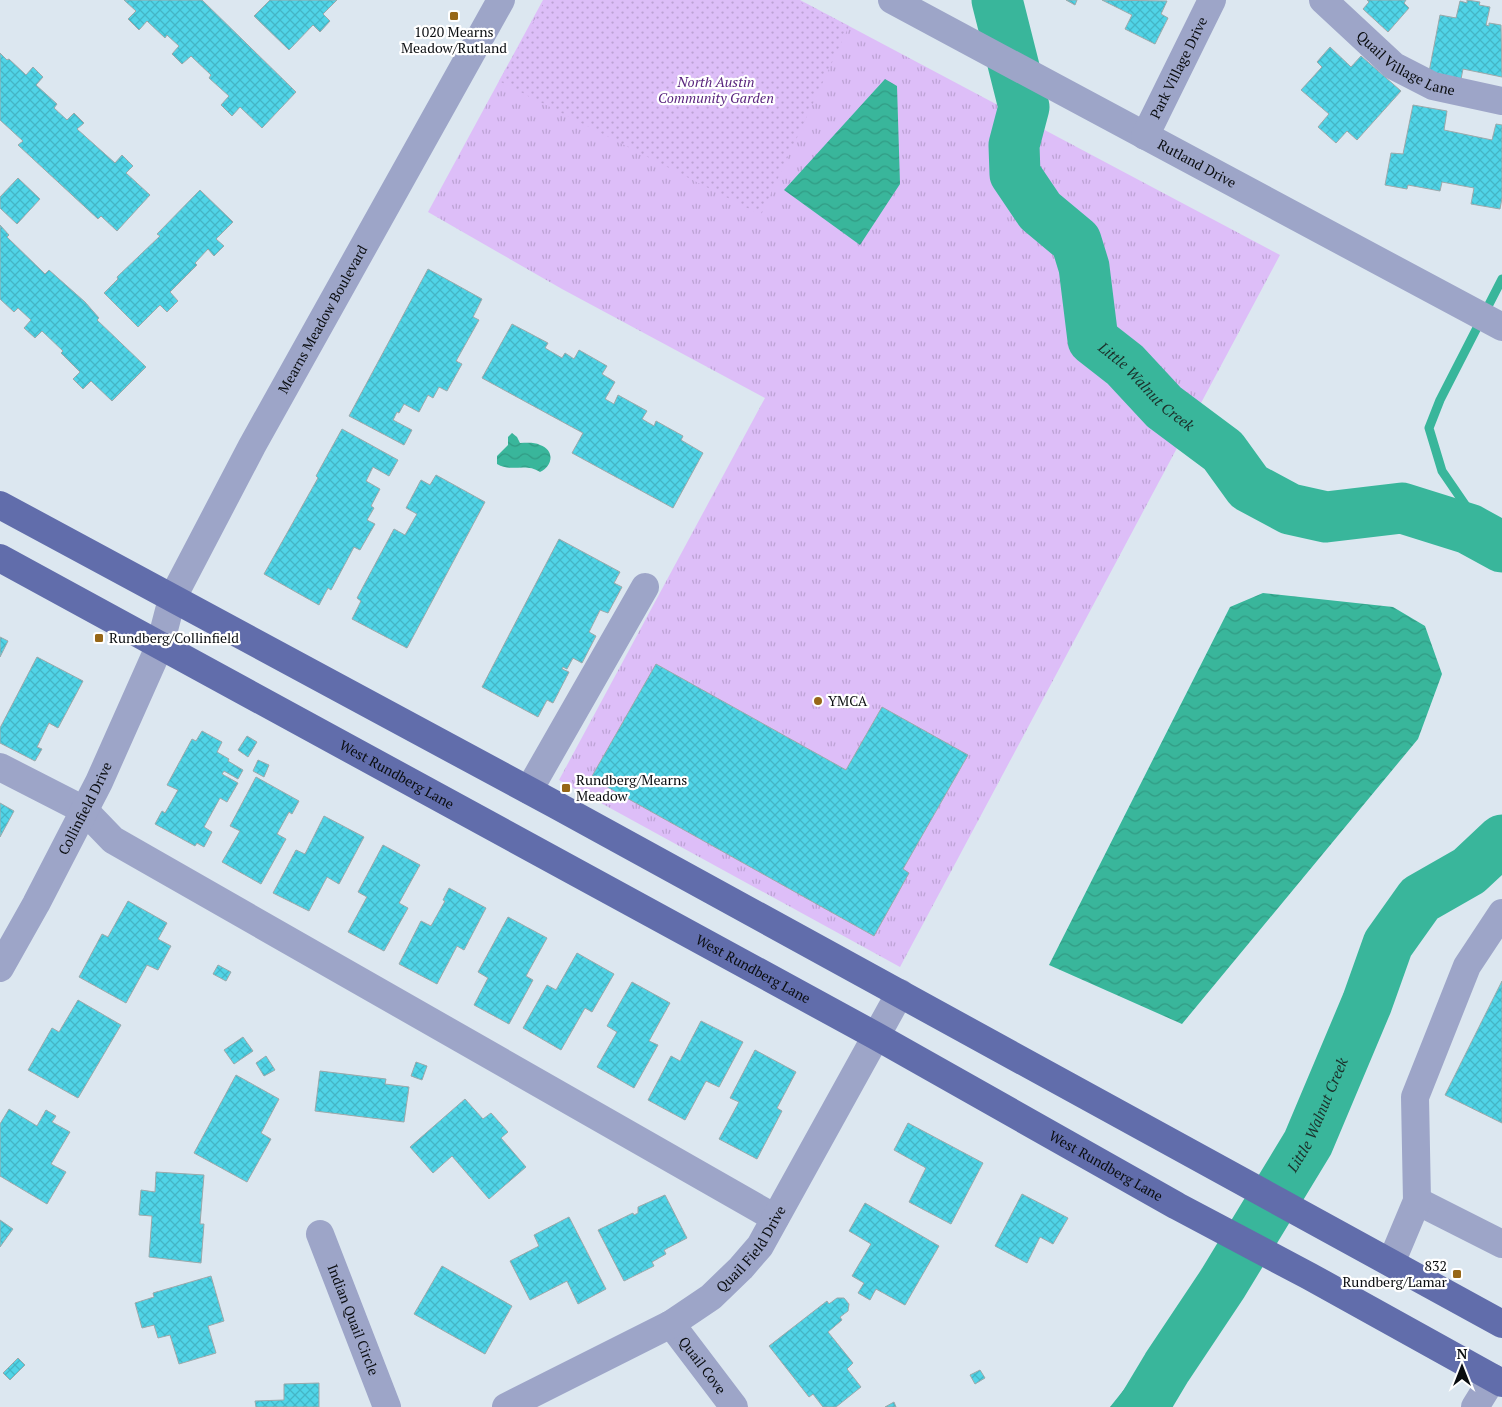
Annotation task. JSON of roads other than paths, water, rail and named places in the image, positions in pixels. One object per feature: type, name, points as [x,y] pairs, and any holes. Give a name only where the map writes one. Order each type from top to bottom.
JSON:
[{"type":"main road","points":[[0,505],[529,790],[1502,1324]]},
{"type":"main road","name":"West Rundberg Lane","points":[[0,558],[876,1036],[1177,1206],[1498,1380]]},
{"type":"street","name":"Mearns Meadow Boulevard","points":[[160,645],[172,599],[252,446],[501,0]]},
{"type":"street","name":"Rutland Drive","points":[[892,0],[1502,327]]},
{"type":"street","name":"Park Village Drive","points":[[1145,136],[1212,0]]},
{"type":"street","name":"Quail Village Lane","points":[[1323,0],[1394,66],[1433,86],[1502,101]]},
{"type":"street","points":[[529,790],[645,587]]},
{"type":"street","name":"Collinfield Drive","points":[[0,968],[36,904],[99,782],[160,645]]},
{"type":"street","points":[[0,767],[84,810],[113,840],[775,1218]]},
{"type":"street","points":[[1391,1263],[1417,1201],[1415,1097],[1467,966],[1502,913]]},
{"type":"street","name":"Quail Field Drive","points":[[506,1407],[671,1324],[711,1297],[741,1268],[760,1246],[900,993]]},
{"type":"street","points":[[1417,1201],[1502,1244]]},
{"type":"street","name":"Indian Quail Circle","points":[[320,1234],[387,1407]]},
{"type":"street","name":"Quail Cove","points":[[671,1324],[734,1407]]},
{"type":"street","points":[[1475,1407],[1498,1380]]},
{"type":"water","points":[[885,79],[897,86],[900,184],[860,245],[784,190]]},
{"type":"water","points":[[512,433],[520,443],[538,444],[545,447],[550,454],[548,466],[540,472],[529,468],[508,468],[497,464],[497,456],[508,445],[508,437]]},
{"type":"water","points":[[1263,593],[1393,607],[1425,626],[1442,674],[1418,739],[1182,1024],[1049,965],[1230,607]]},
{"type":"water","points":[[1219,1271],[1236,1281],[1158,1407],[1110,1407]]},
{"type":"waterway","name":"Little Walnut Creek","points":[[997,0],[1024,107],[1014,145],[1015,174],[1040,211],[1076,241],[1084,267],[1093,340],[1125,365],[1164,407],[1223,451],[1249,487],[1290,509],[1326,517],[1402,508],[1469,529],[1502,547]]},
{"type":"waterway","points":[[1490,541],[1442,471],[1429,428],[1440,400],[1502,279]]},
{"type":"waterway","name":"Little Walnut Creek","points":[[1143,1407],[1167,1367],[1223,1283],[1308,1143],[1367,1003],[1388,944],[1420,899],[1469,871],[1502,840]]},
{"type":"place","name":"1020 Mearns Meadow/Rutland","points":[[454,16]]},
{"type":"place","name":"Rundberg/Collinfield","points":[[99,638]]},
{"type":"place","name":"YMCA","points":[[818,701]]},
{"type":"place","name":"Rundberg/Mearns Meadow","points":[[566,788]]},
{"type":"place","name":"832 Rundberg/Lamar","points":[[1457,1274]]},
{"type":"park label","name":"North Austin Community Garden","points":[[716,90]]}]
